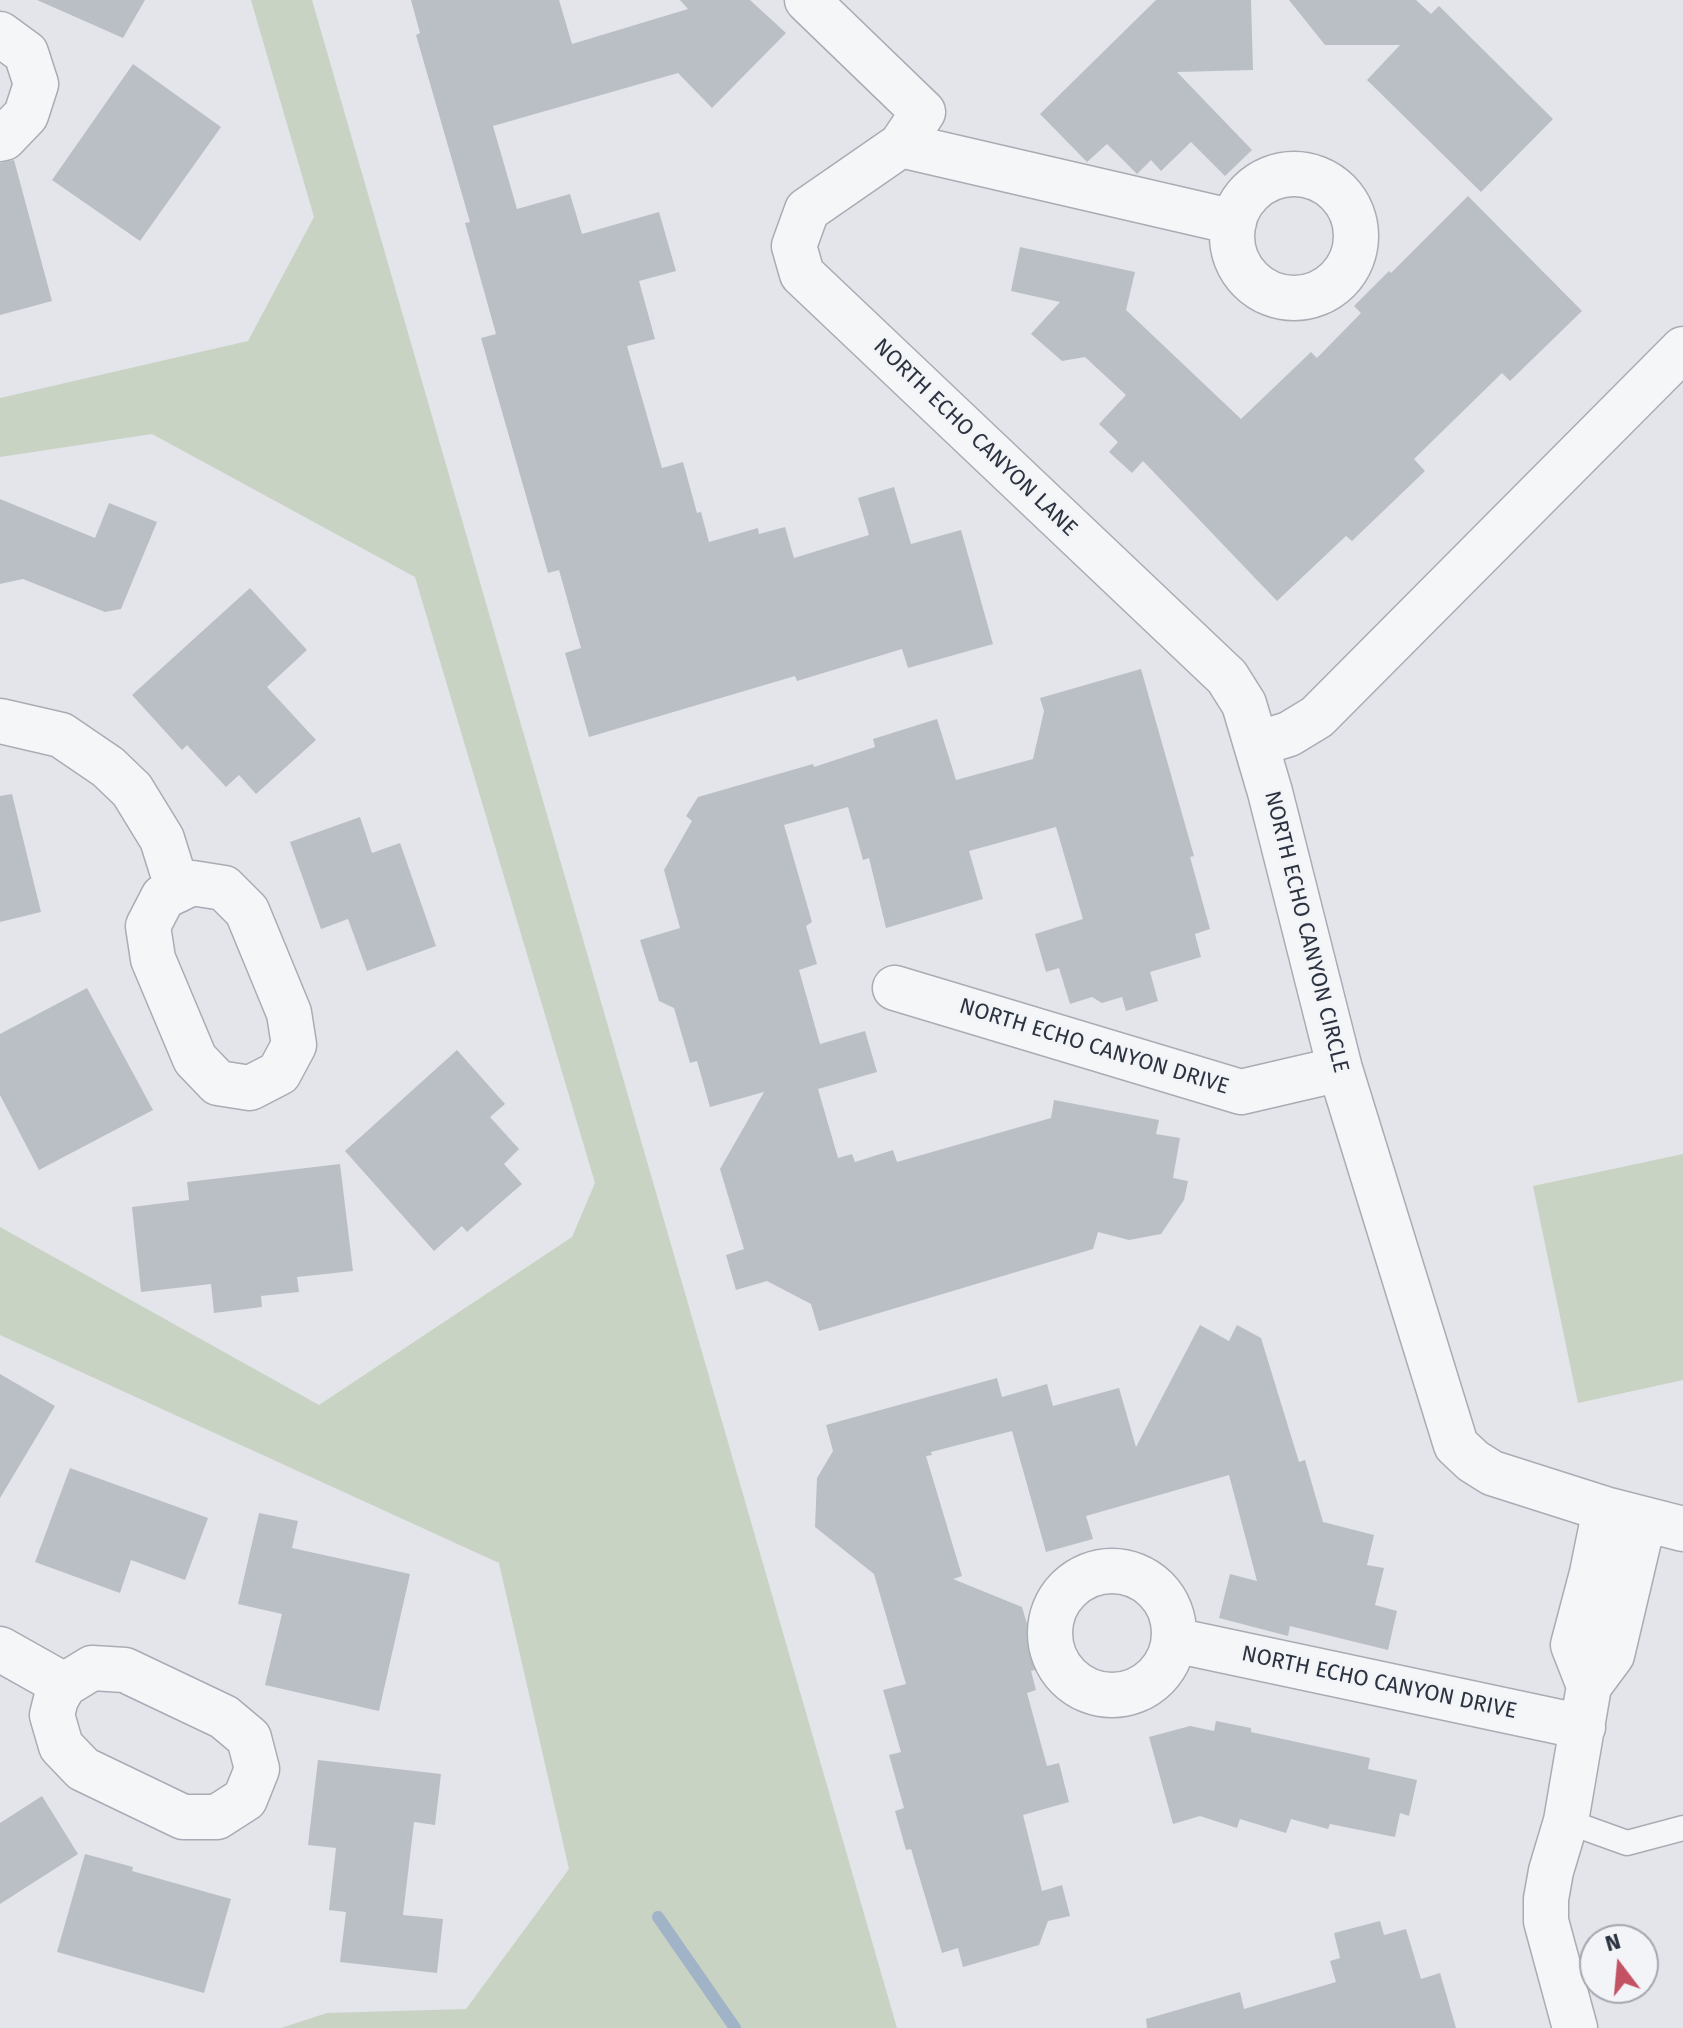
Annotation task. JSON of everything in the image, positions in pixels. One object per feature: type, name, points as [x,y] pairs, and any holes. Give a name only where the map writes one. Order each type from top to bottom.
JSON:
[{"type":"street","name":"NORTH ECHO CANYON LANE","points":[[807,0],[923,112],[901,145],[807,210],[794,246],[802,274],[1227,677],[1244,704],[1257,744]]},
{"type":"street","points":[[0,34],[26,53],[36,84],[26,115],[0,139]]},
{"type":"street","points":[[901,145],[1234,222]]},
{"type":"street","points":[[1257,744],[1289,734],[1317,717],[1683,349]]},
{"type":"street","points":[[0,721],[61,735],[108,767],[132,790],[162,839],[178,890]]},
{"type":"street","name":"NORTH ECHO CANYON CIRCLE","points":[[1257,744],[1340,1069],[1456,1445],[1492,1473],[1644,1519]]},
{"type":"street","name":"NORTH ECHO CANYON DRIVE","points":[[895,988],[1241,1092],[1340,1069]]},
{"type":"street","points":[[1575,2028],[1546,1921],[1546,1899],[1566,1821],[1586,1707],[1612,1655],[1644,1519]]},
{"type":"street","name":"NORTH ECHO CANYON DRIVE","points":[[1174,1640],[1586,1707]]},
{"type":"street","points":[[0,1649],[64,1685]]},
{"type":"lane","points":[[1566,1821],[1627,1843],[1683,1828]]},
{"type":"green space","points":[[251,0],[312,0],[897,2028],[281,2028],[327,2013],[466,2009],[569,1869],[499,1563],[0,1335],[0,1227],[319,1405],[572,1237],[595,1183],[415,577],[152,434],[0,457],[0,398],[248,341],[314,217]]},
{"type":"green space","points":[[1683,1154],[1683,1380],[1578,1403],[1533,1186]]},
{"type":"building","points":[[37,0],[145,0],[123,38]]},
{"type":"building","points":[[411,0],[559,0],[572,44],[688,9],[680,0],[750,0],[786,33],[712,108],[678,73],[493,126],[517,209],[570,194],[582,234],[659,212],[676,271],[639,281],[655,339],[627,346],[662,468],[683,462],[697,513],[701,512],[709,542],[758,528],[759,534],[785,527],[794,558],[869,535],[858,498],[894,487],[911,544],[961,530],[993,644],[908,668],[902,649],[797,681],[795,676],[589,737],[565,653],[581,648],[559,570],[548,573],[481,338],[496,334],[465,223],[470,222],[416,35],[420,33]]},
{"type":"building","points":[[1156,0],[1251,0],[1253,70],[1177,72],[1252,150],[1225,176],[1191,142],[1161,171],[1151,160],[1137,174],[1107,144],[1087,162],[1040,114]]},
{"type":"building","points":[[1289,0],[1416,0],[1431,14],[1439,6],[1553,119],[1481,192],[1367,80],[1400,45],[1325,45]]},
{"type":"building","points":[[133,64],[221,127],[140,241],[52,180]]},
{"type":"building","points":[[14,160],[52,301],[0,315],[0,163]]},
{"type":"building","points":[[1468,196],[1582,311],[1510,381],[1502,373],[1414,459],[1425,471],[1352,541],[1346,536],[1277,601],[1143,461],[1132,473],[1109,452],[1118,442],[1099,424],[1126,395],[1085,357],[1062,361],[1031,334],[1060,302],[1011,291],[1020,247],[1135,272],[1126,310],[1241,419],[1311,352],[1317,358],[1361,313],[1354,306]]},
{"type":"building","points":[[0,499],[95,538],[109,503],[157,522],[121,609],[105,612],[23,579],[0,584]]},
{"type":"building","points":[[250,588],[307,650],[267,687],[316,740],[256,794],[239,775],[226,787],[187,745],[182,750],[132,695]]},
{"type":"building","points":[[1141,669],[1194,856],[1190,857],[1210,929],[1195,934],[1201,957],[1150,972],[1158,1001],[1126,1011],[1122,997],[1102,1003],[1092,997],[1070,1004],[1059,968],[1046,972],[1035,934],[1083,919],[1056,827],[969,851],[983,899],[886,928],[869,858],[863,860],[848,807],[784,825],[812,922],[806,926],[817,964],[799,970],[820,1044],[865,1031],[877,1072],[818,1089],[838,1158],[852,1154],[855,1162],[893,1150],[897,1162],[1051,1118],[1054,1100],[1159,1120],[1156,1134],[1180,1138],[1173,1178],[1188,1181],[1184,1200],[1161,1234],[1129,1240],[1098,1232],[1093,1249],[819,1331],[811,1304],[767,1281],[736,1290],[726,1255],[744,1249],[720,1169],[764,1092],[710,1107],[697,1061],[690,1063],[674,1008],[659,1001],[640,940],[680,928],[664,870],[692,821],[686,816],[698,797],[813,764],[814,767],[875,747],[873,739],[937,719],[956,780],[1033,759],[1044,711],[1040,698]]},
{"type":"building","points":[[12,794],[41,912],[0,922],[0,796]]},
{"type":"building","points":[[360,817],[372,853],[400,843],[436,946],[367,971],[348,919],[321,929],[290,842]]},
{"type":"building","points":[[87,988],[153,1110],[39,1170],[0,1095],[0,1034]]},
{"type":"building","points":[[457,1050],[505,1104],[490,1117],[519,1149],[504,1164],[522,1184],[467,1232],[462,1226],[434,1251],[345,1151]]},
{"type":"building","points":[[340,1164],[353,1271],[297,1277],[299,1292],[261,1296],[262,1307],[214,1313],[211,1284],[141,1292],[132,1207],[189,1200],[187,1182]]},
{"type":"building","points":[[1200,1325],[1229,1341],[1237,1325],[1261,1338],[1299,1462],[1305,1460],[1323,1522],[1374,1535],[1367,1565],[1384,1568],[1375,1605],[1397,1611],[1388,1650],[1290,1626],[1288,1636],[1219,1618],[1230,1574],[1257,1581],[1229,1475],[1086,1516],[1093,1539],[1046,1552],[1012,1431],[931,1452],[932,1455],[926,1456],[962,1576],[953,1579],[1022,1607],[1040,1668],[1031,1671],[1036,1690],[1027,1693],[1047,1766],[1059,1763],[1069,1802],[1023,1815],[1042,1891],[1062,1885],[1070,1916],[1048,1921],[1039,1945],[963,1967],[958,1948],[942,1953],[911,1849],[906,1850],[895,1811],[904,1808],[889,1755],[901,1752],[883,1690],[906,1684],[874,1574],[815,1527],[817,1478],[833,1451],[826,1425],[997,1378],[1002,1397],[1047,1384],[1053,1406],[1119,1388],[1136,1447]]},
{"type":"building","points":[[0,1374],[55,1406],[0,1498]]},
{"type":"building","points":[[70,1468],[208,1518],[185,1580],[131,1560],[120,1593],[35,1562]]},
{"type":"building","points":[[259,1513],[298,1521],[292,1548],[410,1574],[379,1711],[265,1685],[282,1614],[238,1604]]},
{"type":"building","points":[[1216,1721],[1251,1728],[1251,1732],[1370,1758],[1368,1769],[1417,1780],[1409,1816],[1400,1813],[1395,1837],[1330,1824],[1328,1829],[1291,1819],[1286,1833],[1240,1819],[1237,1828],[1200,1816],[1173,1824],[1149,1737],[1190,1726],[1214,1731]]},
{"type":"building","points":[[318,1760],[441,1774],[435,1825],[414,1822],[403,1915],[443,1919],[437,1973],[340,1962],[346,1912],[329,1910],[336,1848],[308,1845]]},
{"type":"building","points":[[42,1796],[78,1854],[0,1904],[0,1823]]},
{"type":"building","points":[[85,1854],[133,1867],[132,1871],[231,1899],[204,1993],[57,1952]]},
{"type":"building","points":[[1380,1921],[1384,1935],[1406,1929],[1421,1979],[1440,1973],[1456,2028],[1147,2028],[1146,2019],[1240,1992],[1244,2009],[1336,1982],[1330,1961],[1340,1958],[1334,1933]]},
{"type":"waterway","points":[[658,1917],[735,2028]]}]
